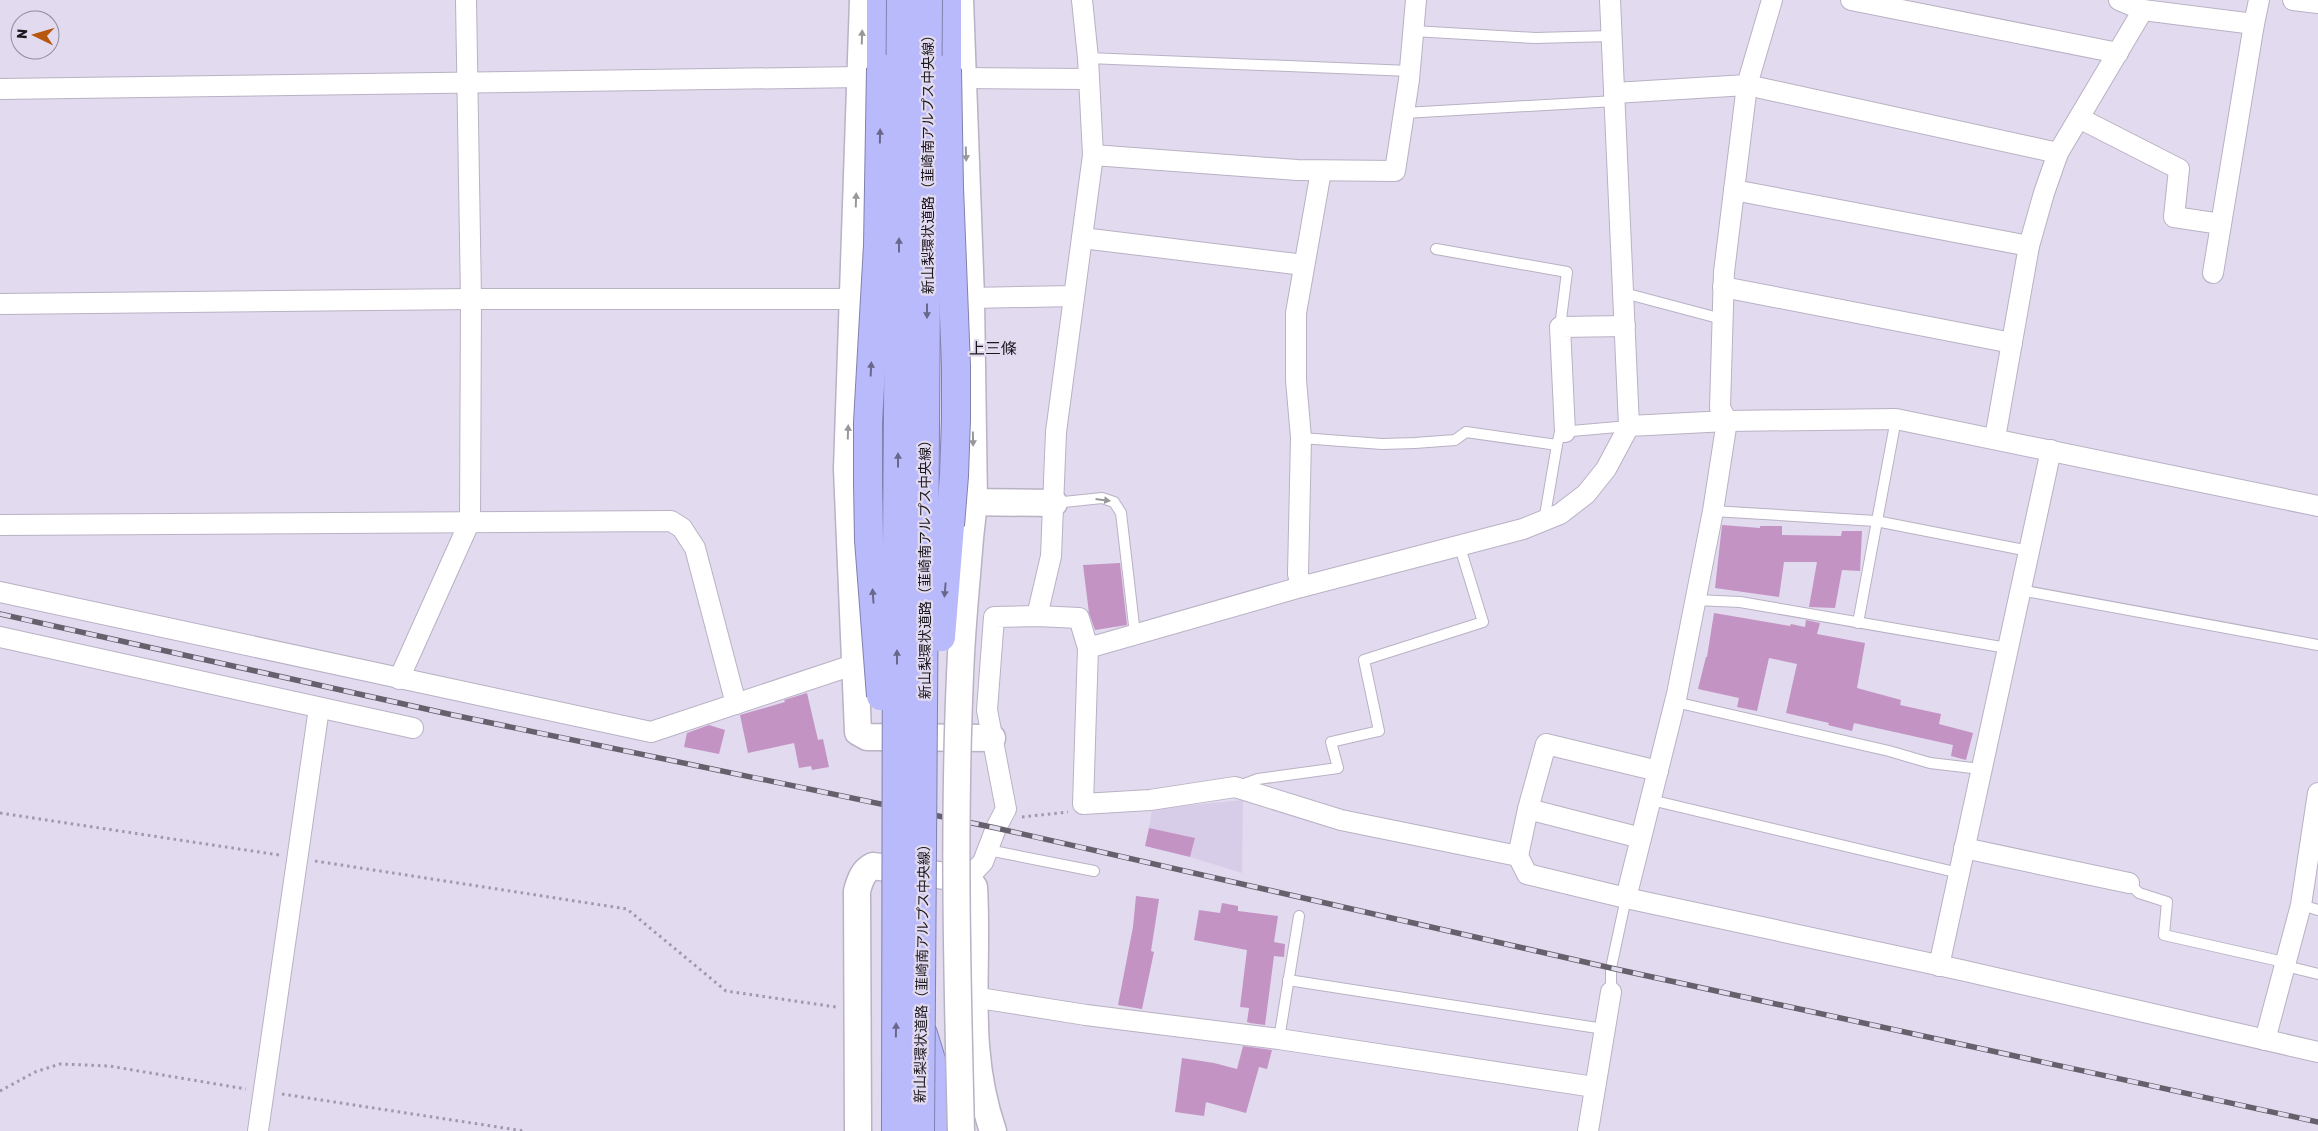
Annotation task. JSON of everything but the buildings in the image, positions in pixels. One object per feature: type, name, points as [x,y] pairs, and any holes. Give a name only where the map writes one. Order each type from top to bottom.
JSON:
[{"type":"highway","points":[[880,0],[871,73],[878,245],[869,404],[869,540],[910,926]]},
{"type":"highway","name":"新山梨環状道路（韮崎南アルプス中央線）","points":[[902,0],[897,553],[910,926],[921,1028],[920,1131]]},
{"type":"highway","name":"新山梨環状道路（韮崎南アルプス中央線）","points":[[896,1131],[896,1068],[910,926],[928,0]]},
{"type":"highway","points":[[910,926],[954,476],[956,366],[949,196],[955,74],[947,0]]},
{"type":"highway","points":[[921,1028],[936,1076],[939,1131]]},
{"type":"highway","points":[[885,1131],[896,1068]]},
{"type":"street","points":[[399,679],[470,521],[472,299],[466,0]]},
{"type":"street","points":[[864,0],[871,73],[852,299],[847,498],[858,732],[867,737],[992,738]]},
{"type":"street","points":[[960,0],[955,74],[971,298],[974,502],[961,655],[958,1008],[961,1131]]},
{"type":"street","points":[[1037,616],[1051,556],[1056,432],[1093,155],[1088,58],[1082,0]]},
{"type":"street","points":[[1093,155],[1321,171],[1395,171],[1410,71],[1416,0]]},
{"type":"street","points":[[1088,648],[1301,587],[1459,544],[1523,529],[1560,514],[1586,494],[1606,470],[1629,426],[1610,0]]},
{"type":"street","points":[[1626,898],[1675,702],[1713,512],[1727,422],[1720,408],[1722,319],[1723,287],[1734,190],[1747,85],[1772,0]]},
{"type":"street","points":[[1851,0],[2118,53]]},
{"type":"street","points":[[2119,0],[2143,10],[2254,24]]},
{"type":"street","points":[[2213,273],[2259,0]]},
{"type":"street","points":[[2293,0],[2318,3]]},
{"type":"street","points":[[1995,438],[2029,246],[2044,193],[2058,153],[2143,10]]},
{"type":"street","points":[[0,89],[468,83],[871,73]]},
{"type":"street","points":[[955,74],[1089,80]]},
{"type":"street","points":[[1614,97],[1747,85],[2058,153]]},
{"type":"street","points":[[2079,118],[2179,169],[2174,217],[2221,224]]},
{"type":"street","points":[[1301,587],[1298,574],[1301,438],[1296,380],[1296,313],[1321,171]]},
{"type":"street","points":[[1734,190],[2029,246]]},
{"type":"street","points":[[1082,238],[1304,265]]},
{"type":"street","points":[[1723,287],[2012,344]]},
{"type":"street","points":[[971,298],[1074,296]]},
{"type":"street","points":[[0,304],[472,299],[852,299]]},
{"type":"street","points":[[1561,439],[1560,327],[1625,326]]},
{"type":"street","points":[[1629,426],[1896,419],[2317,500]]},
{"type":"street","points":[[1938,966],[2051,450]]},
{"type":"street","points":[[847,498],[1054,503]]},
{"type":"street","points":[[0,525],[671,521],[682,528],[695,548],[736,704]]},
{"type":"street","points":[[0,592],[651,732],[854,665]]},
{"type":"street","points":[[967,879],[977,871],[1006,808],[987,710],[994,617],[1037,616],[1079,618],[1088,648],[1083,804],[1150,800],[1235,787],[1341,820],[1518,856]]},
{"type":"street","points":[[0,637],[413,728]]},
{"type":"street","points":[[258,1131],[319,708]]},
{"type":"street","points":[[1658,771],[1546,744],[1528,809],[1518,856],[1527,874],[1626,898],[2318,1052]]},
{"type":"street","points":[[2265,1040],[2286,966],[2309,907],[2318,793]]},
{"type":"street","points":[[1528,809],[1641,838]]},
{"type":"street","points":[[1964,848],[2129,883]]},
{"type":"street","points":[[858,1131],[857,891],[860,880],[867,869],[874,866],[967,879],[974,887],[973,997],[979,1078],[992,1131]]},
{"type":"street","points":[[1588,1131],[1611,992]]},
{"type":"street","points":[[973,997],[1086,1015],[1279,1039],[1594,1087]]},
{"type":"lane","points":[[1413,31],[1535,38],[1612,36]]},
{"type":"lane","points":[[1088,58],[1410,71]]},
{"type":"lane","points":[[1404,113],[1614,97]]},
{"type":"lane","points":[[1436,249],[1567,272],[1560,327]]},
{"type":"lane","points":[[1624,293],[1722,319]]},
{"type":"lane","points":[[1858,623],[1896,419]]},
{"type":"lane","points":[[1301,438],[1382,444],[1415,443],[1455,440],[1466,432],[1561,439],[1629,426]]},
{"type":"lane","points":[[1544,521],[1561,439]]},
{"type":"lane","points":[[1054,503],[1102,498],[1114,502],[1121,513],[1135,634]]},
{"type":"lane","points":[[1713,512],[1876,520],[2028,551]]},
{"type":"lane","points":[[1235,787],[1258,779],[1338,768],[1331,742],[1379,731],[1364,660],[1484,622],[1459,544]]},
{"type":"lane","points":[[2020,590],[2318,645]]},
{"type":"lane","points":[[1696,600],[1740,602],[2007,648]]},
{"type":"lane","points":[[1675,702],[1889,750],[1930,763],[1981,769]]},
{"type":"lane","points":[[1651,800],[1959,872]]},
{"type":"lane","points":[[988,850],[1094,871]]},
{"type":"lane","points":[[2129,883],[2139,893],[2167,902],[2164,935],[2275,960],[2286,966],[2318,974]]},
{"type":"lane","points":[[1611,992],[1611,968],[1626,898]]},
{"type":"lane","points":[[1279,1039],[1299,916]]},
{"type":"lane","points":[[1288,980],[1604,1029]]},
{"type":"path","points":[[1003,815],[1013,818],[1075,812],[1083,804]]},
{"type":"path","points":[[0,813],[627,909],[726,991],[857,1010]]},
{"type":"shaded area","points":[[1243,800],[1242,873],[1190,857],[1194,838],[1149,828],[1152,809]]},
{"type":"railway","points":[[0,614],[453,715],[996,828],[1611,968],[2318,1122]]},
{"type":"district","name":"上三條","points":[[993,348]]}]
